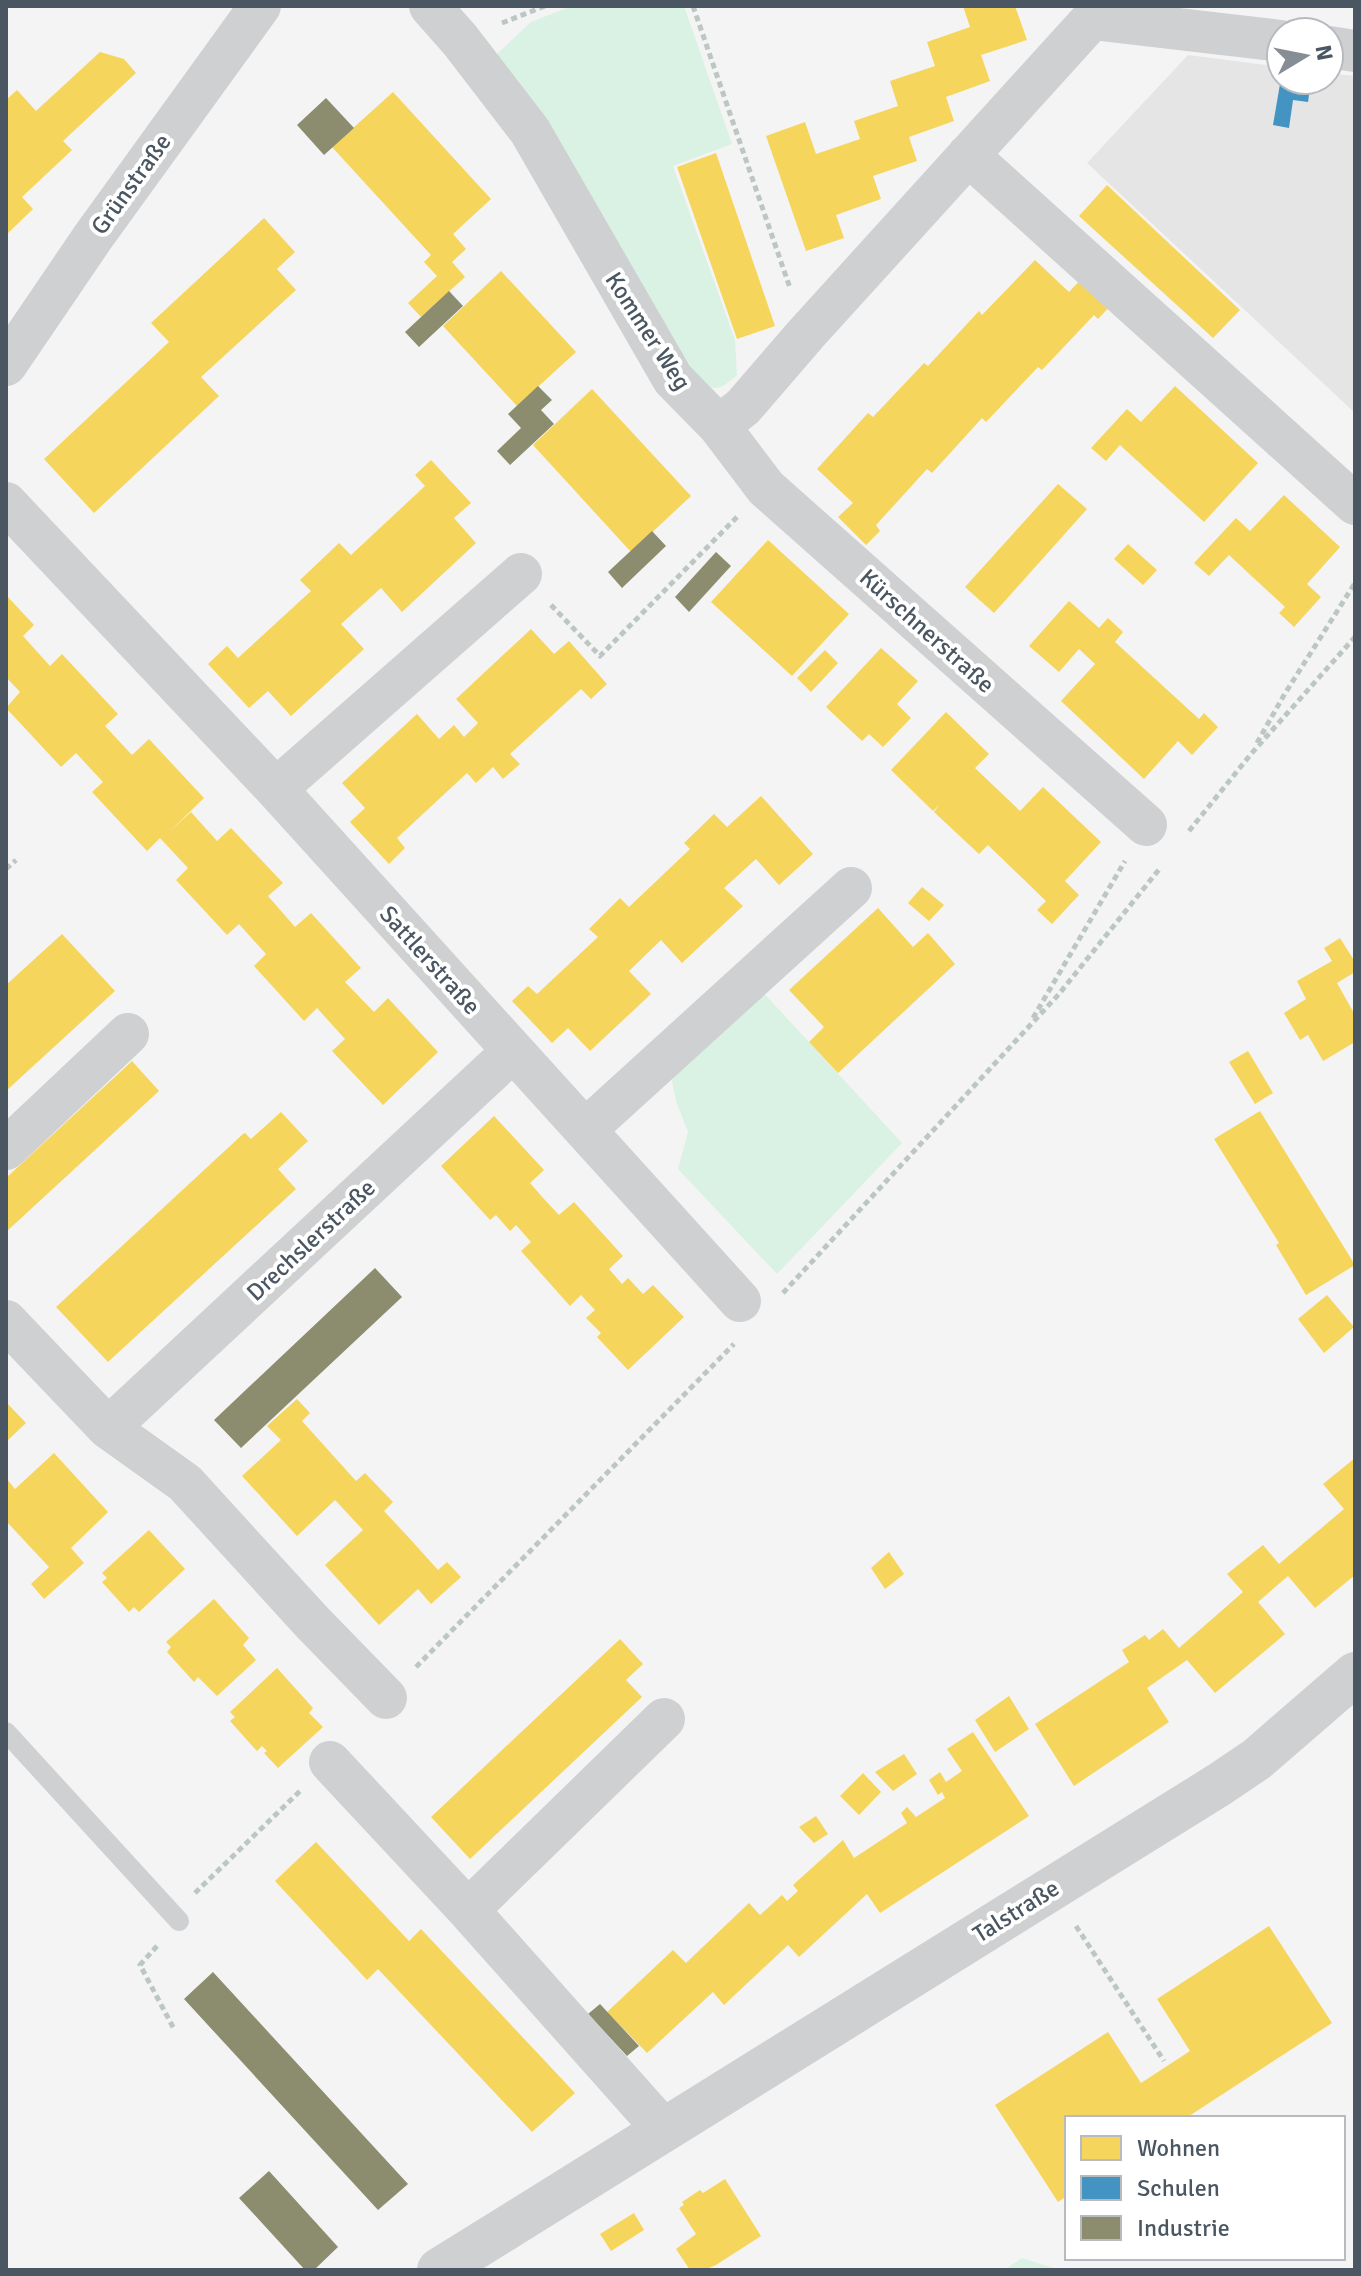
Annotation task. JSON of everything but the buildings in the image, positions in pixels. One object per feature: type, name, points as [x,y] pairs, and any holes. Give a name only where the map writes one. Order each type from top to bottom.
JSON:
[{"type":"street","name":"Grünstraße","points":[[6,365],[93,237],[260,6]]},
{"type":"street","name":"Kommer Weg","points":[[430,6],[530,131],[673,379],[719,426]]},
{"type":"street","points":[[719,426],[743,407],[1092,19],[1265,39]]},
{"type":"street","points":[[968,155],[1355,504]]},
{"type":"street","name":"Kürschnerstraße","points":[[719,426],[766,488],[1165,832]]},
{"type":"street","name":"Sattlerstraße","points":[[6,503],[276,789],[740,1301]]},
{"type":"street","points":[[276,789],[521,574]]},
{"type":"street","points":[[585,1130],[851,888]]},
{"type":"street","points":[[6,1149],[128,1034]]},
{"type":"street","name":"Drechslerstraße","points":[[108,1428],[513,1051]]},
{"type":"street","points":[[6,1321],[108,1428],[185,1483],[386,1698]]},
{"type":"street","name":"Talstraße","points":[[439,2270],[1220,1784],[1257,1759],[1355,1674]]},
{"type":"street","points":[[468,1910],[664,1719]]},
{"type":"street","points":[[330,1762],[468,1910],[663,2129]]},
{"type":"lane","points":[[6,1732],[179,1921]]},
{"type":"path","points":[[693,6],[806,334]]},
{"type":"path","points":[[521,574],[600,656],[766,488]]},
{"type":"path","points":[[1251,754],[1284,695],[1355,583]]},
{"type":"path","points":[[1027,1029],[1165,832],[1251,754],[1355,637]]},
{"type":"path","points":[[6,869],[16,860]]},
{"type":"path","points":[[1059,994],[1164,862]]},
{"type":"path","points":[[174,2029],[140,1965],[179,1921],[196,1891],[330,1762]]},
{"type":"path","points":[[1070,1917],[1164,2061]]},
{"type":"shaded area","points":[[1188,55],[1265,65],[1265,96],[1345,96],[1345,75],[1355,76],[1355,413],[1087,163]]},
{"type":"green space","points":[[572,6],[684,6],[732,144],[673,166],[735,340],[737,375],[718,388],[704,383],[692,370],[495,56],[531,22]]},
{"type":"green space","points":[[760,989],[902,1143],[777,1274],[678,1169],[688,1132],[672,1081],[680,1061]]},
{"type":"green space","points":[[1022,2258],[1060,2270],[1004,2270]]}]
